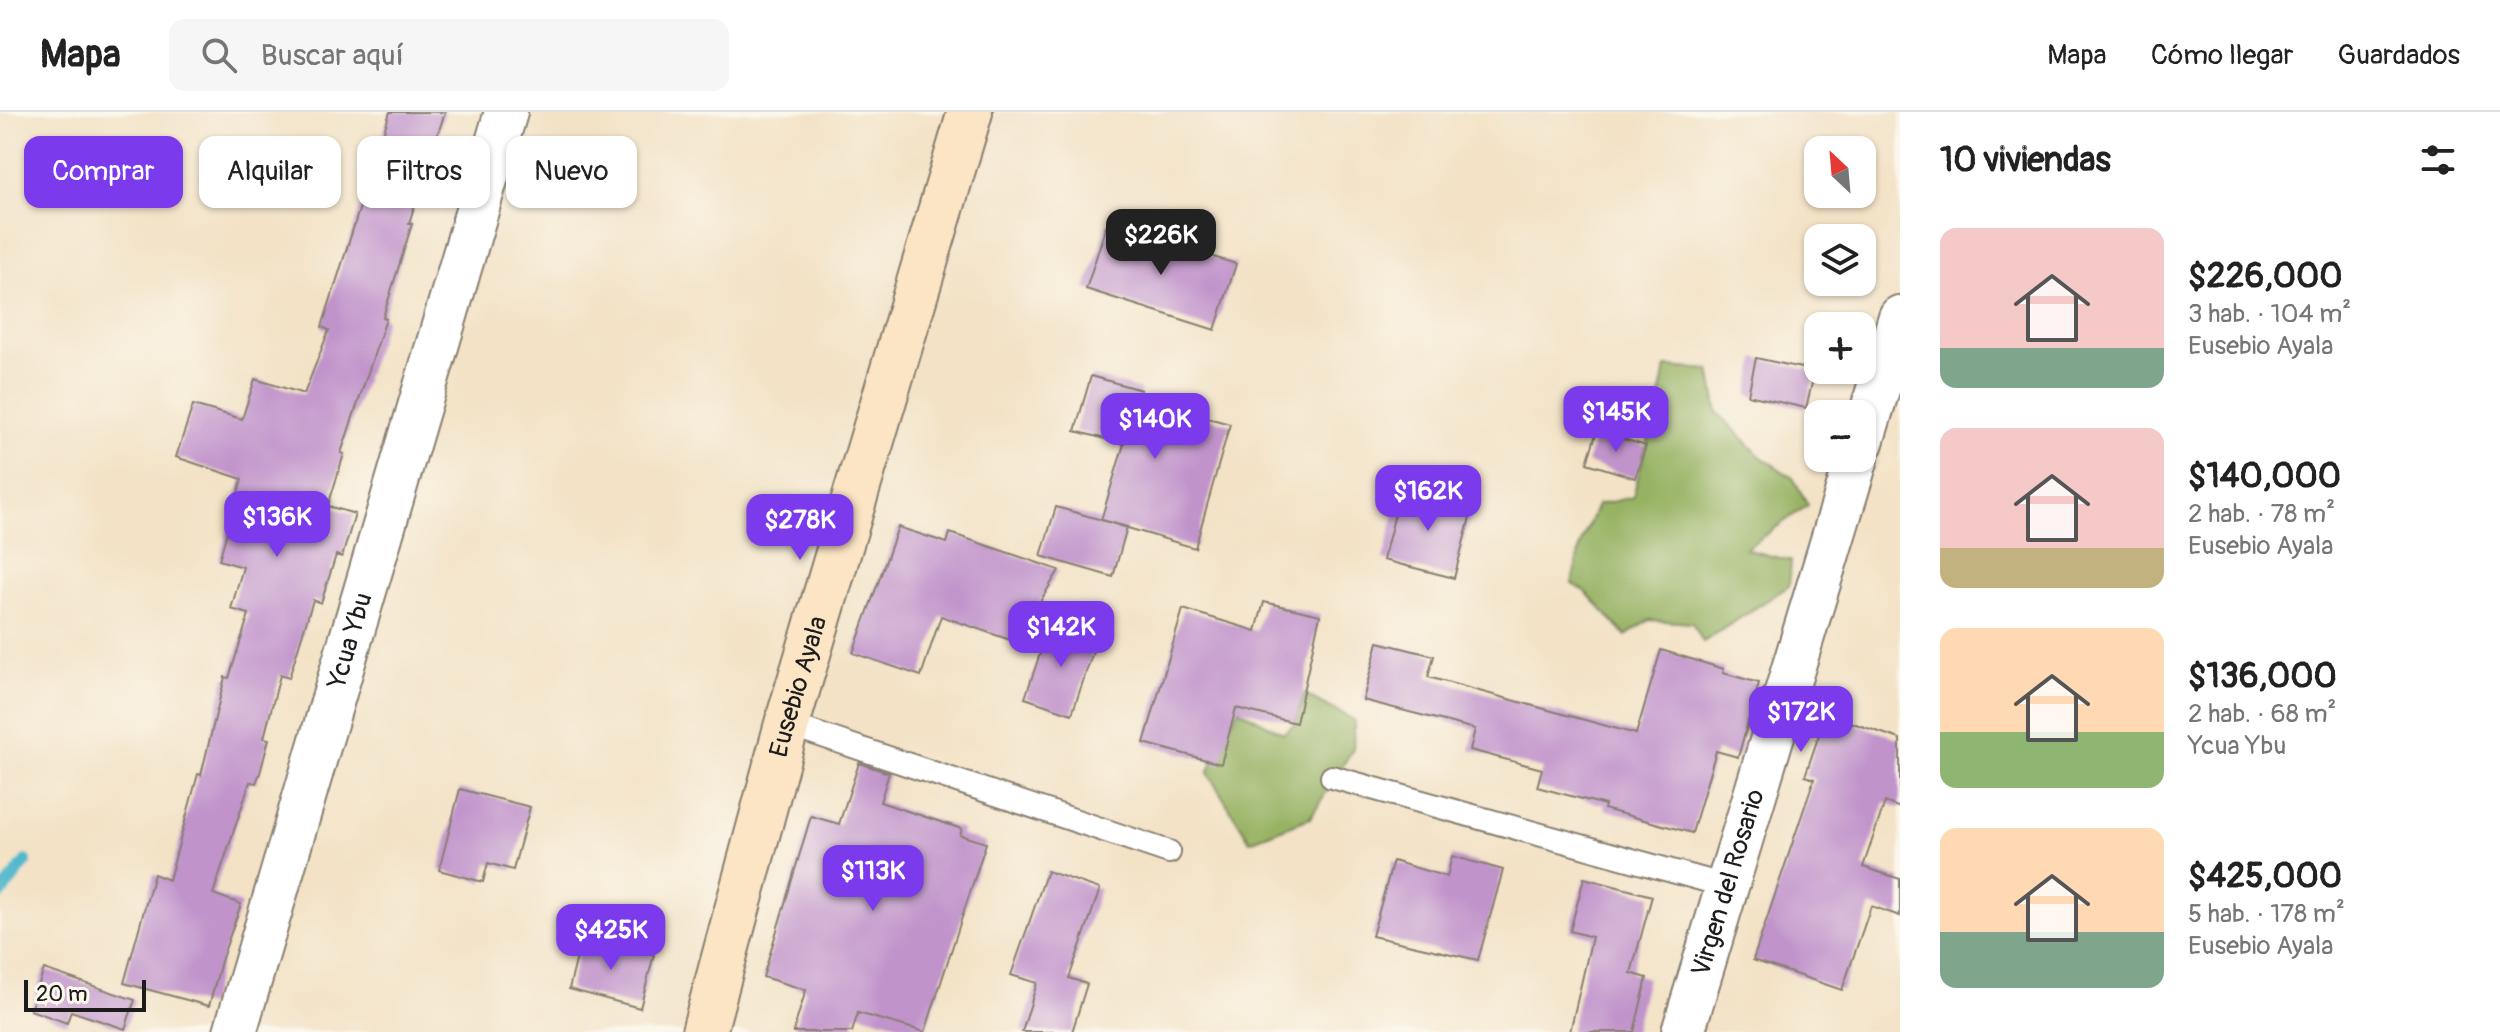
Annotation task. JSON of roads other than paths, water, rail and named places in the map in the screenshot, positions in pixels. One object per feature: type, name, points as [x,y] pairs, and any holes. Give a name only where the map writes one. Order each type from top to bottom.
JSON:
[{"type":"main road","name":"Eusebio Ayala","points":[[704,1032],[787,724],[970,112]]},
{"type":"street","name":"Ycua Ybu","points":[[235,1032],[506,112]]},
{"type":"street","points":[[1875,400],[1900,317]]},
{"type":"street","name":"Virgen del Rosario","points":[[1683,1032],[1853,472]]},
{"type":"lane","points":[[787,724],[1169,852]]},
{"type":"lane","points":[[1332,777],[1726,886]]},
{"type":"waterway","points":[[0,895],[26,861]]}]
